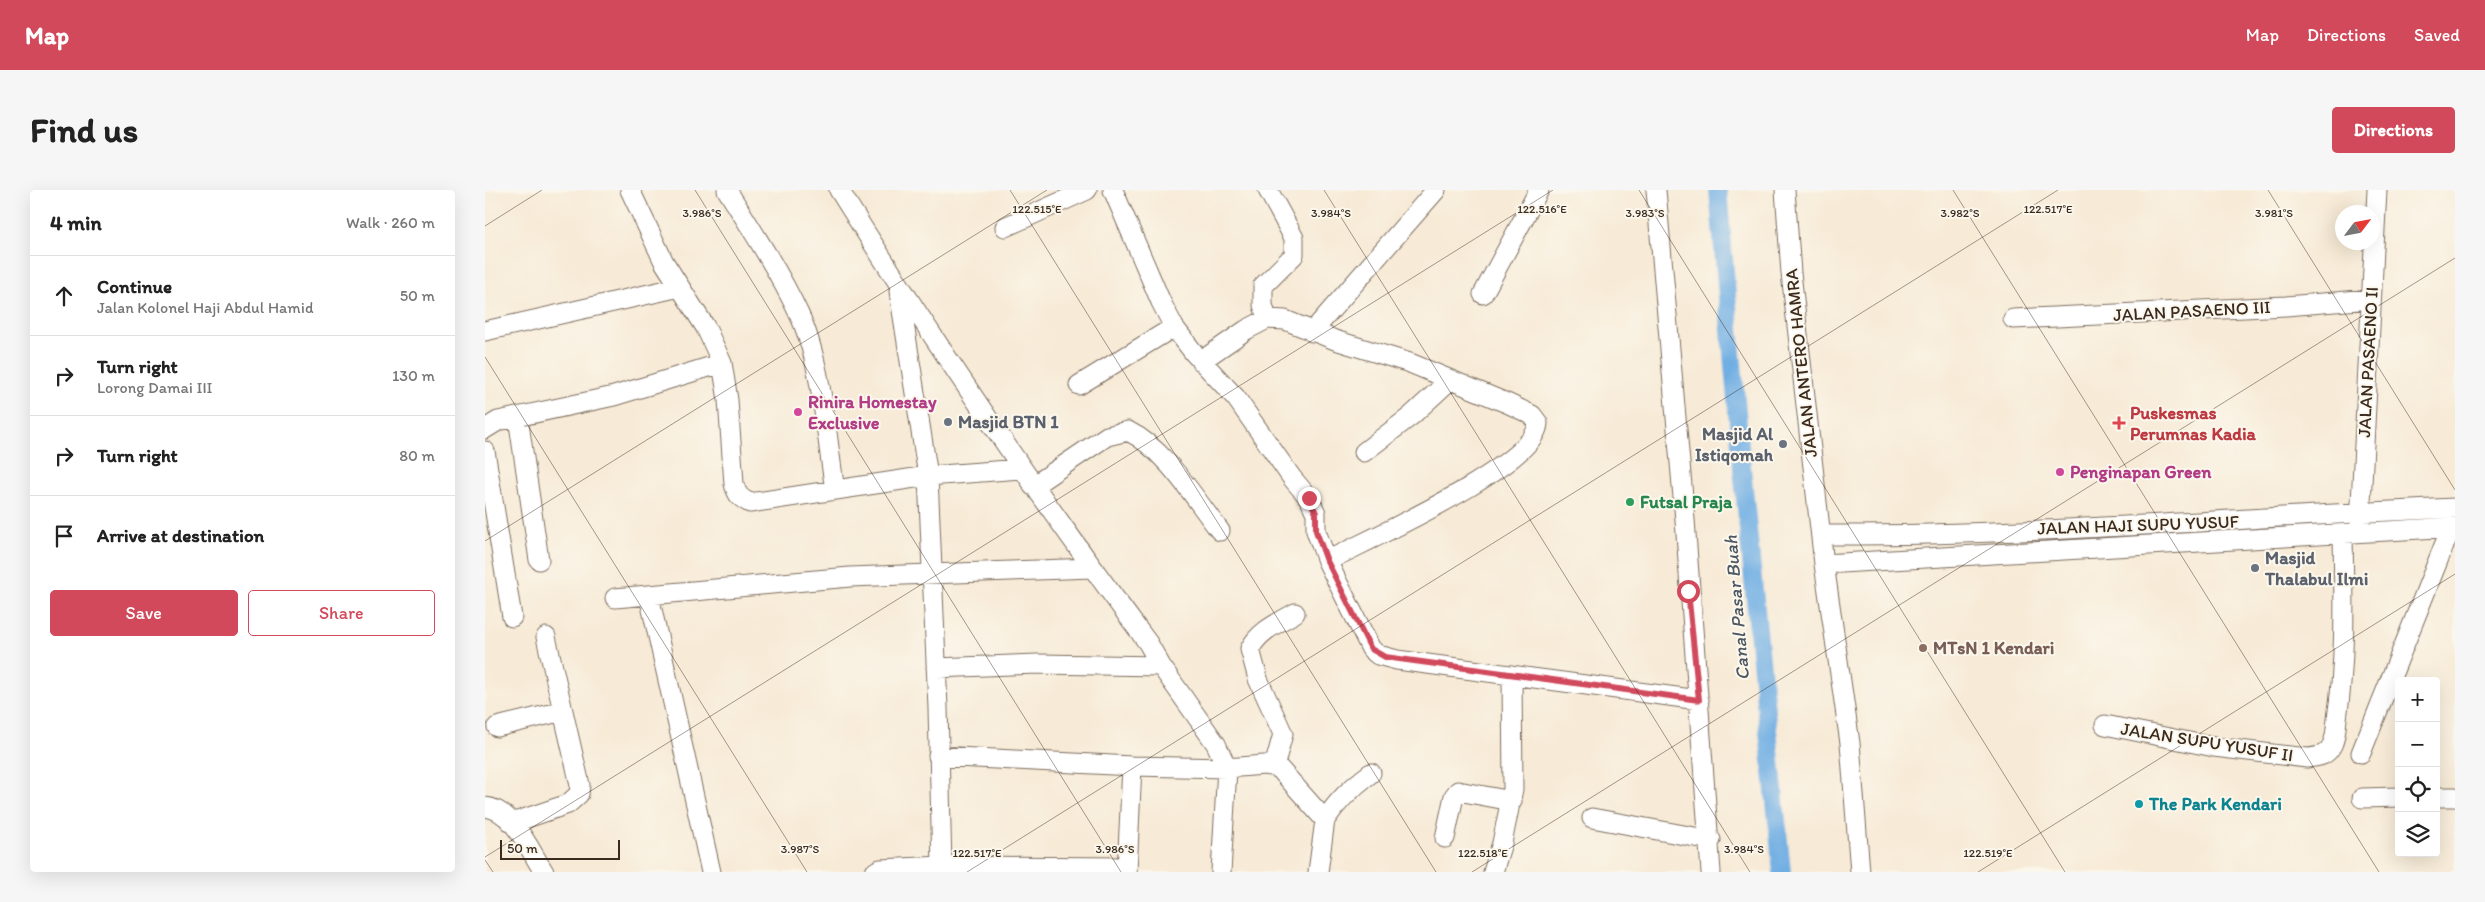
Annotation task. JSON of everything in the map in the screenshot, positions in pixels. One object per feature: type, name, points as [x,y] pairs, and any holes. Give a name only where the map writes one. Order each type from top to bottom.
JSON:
[{"type":"street","points":[[630,190],[646,226],[680,287],[706,328],[722,363],[728,400],[734,484],[737,494],[750,503],[928,476],[1021,469]]},
{"type":"street","points":[[727,190],[799,312],[809,341],[819,390],[835,490]]},
{"type":"street","points":[[839,190],[899,285],[1021,469],[1148,643],[1161,666],[1216,744],[1227,768],[1221,872]]},
{"type":"street","points":[[1005,227],[1087,190]]},
{"type":"street","points":[[1113,190],[1154,287],[1174,326],[1201,361],[1236,398],[1292,478],[1309,498],[1316,513],[1316,531],[1327,561],[1371,649],[1378,655],[1397,660],[1699,700]]},
{"type":"street","points":[[1267,319],[1263,305],[1263,286],[1294,255],[1294,238],[1268,190]]},
{"type":"street","points":[[1313,332],[1436,190]]},
{"type":"street","points":[[1483,294],[1539,190]]},
{"type":"street","points":[[1655,190],[1711,840],[1711,872]]},
{"type":"street","name":"JALAN ANTERO HAMRA","points":[[1785,190],[1791,273],[1824,564],[1850,743],[1860,872]]},
{"type":"street","name":"JALAN PASAENO II","points":[[2351,534],[2361,512],[2377,190]]},
{"type":"street","points":[[899,285],[928,476],[942,866]]},
{"type":"street","points":[[485,331],[680,287]]},
{"type":"street","name":"JALAN PASAENO III","points":[[2013,319],[2286,306],[2371,299]]},
{"type":"street","points":[[1201,361],[1246,330],[1267,319],[1285,320],[1313,332],[1409,363],[1532,415],[1538,423],[1536,431],[1512,458],[1434,508],[1327,561]]},
{"type":"street","points":[[1079,385],[1174,326]]},
{"type":"street","points":[[485,429],[498,421],[614,396],[722,363]]},
{"type":"street","points":[[1364,452],[1411,416],[1450,380]]},
{"type":"street","points":[[518,417],[539,560]]},
{"type":"street","points":[[1033,486],[1107,436],[1128,431],[1149,444],[1161,456],[1220,531]]},
{"type":"street","points":[[485,451],[512,617]]},
{"type":"street","name":"JALAN HAJI SUPU YUSUF","points":[[1821,535],[1887,535],[1981,531],[2455,508]]},
{"type":"street","points":[[2361,753],[2453,528]]},
{"type":"street","name":"JALAN HAJI SUPU YUSUF","points":[[1824,564],[2453,528]]},
{"type":"street","name":"JALAN SUPU YUSUF II","points":[[2105,725],[2214,747],[2307,758],[2321,757],[2333,744],[2342,686],[2345,570],[2351,534]]},
{"type":"street","points":[[615,598],[831,578],[931,572],[1092,568]]},
{"type":"street","points":[[649,596],[711,872]]},
{"type":"street","points":[[1274,767],[1283,734],[1258,679],[1250,650],[1255,640],[1266,630],[1295,613]]},
{"type":"street","points":[[512,823],[567,804],[579,794],[580,785],[545,637]]},
{"type":"street","points":[[936,668],[1038,664],[1161,666]]},
{"type":"street","points":[[1493,872],[1511,801],[1514,770],[1511,744],[1512,675]]},
{"type":"street","points":[[497,727],[563,711]]},
{"type":"street","points":[[938,756],[1132,766],[1227,768],[1264,765],[1278,767],[1325,820]]},
{"type":"street","points":[[875,872],[880,869],[942,866],[1127,869],[1132,766]]},
{"type":"street","points":[[1318,872],[1325,820],[1335,804],[1371,773]]},
{"type":"street","points":[[1445,838],[1455,796],[1458,791],[1511,801]]},
{"type":"street","points":[[2362,798],[2395,797]]},
{"type":"street","points":[[2440,797],[2455,797]]},
{"type":"street","points":[[485,807],[504,815],[512,823],[544,872]]},
{"type":"street","points":[[1592,818],[1711,840]]},
{"type":"waterway","name":"Canal Pasar Buah","points":[[1718,190],[1741,458],[1782,872]]},
{"type":"place","name":"Rinira Homestay Exclusive","points":[[798,412]]},
{"type":"place","name":"Masjid BTN 1","points":[[948,422]]},
{"type":"place","name":"Puskesmas Perumnas Kadia","points":[[2119,423]]},
{"type":"place","name":"Masjid Al Istiqomah","points":[[1783,444]]},
{"type":"place","name":"Penginapan Green","points":[[2060,472]]},
{"type":"place","name":"Futsal Praja","points":[[1630,502]]},
{"type":"place","name":"Masjid Thalabul Ilmi","points":[[2255,568]]},
{"type":"place","name":"MTsN 1 Kendari","points":[[1923,648]]},
{"type":"place","name":"The Park Kendari","points":[[2139,804]]},
{"type":"route","points":[[1309,498],[1316,513],[1316,531],[1327,561],[1371,649],[1378,655],[1397,660],[1699,700],[1688,591]]}]
